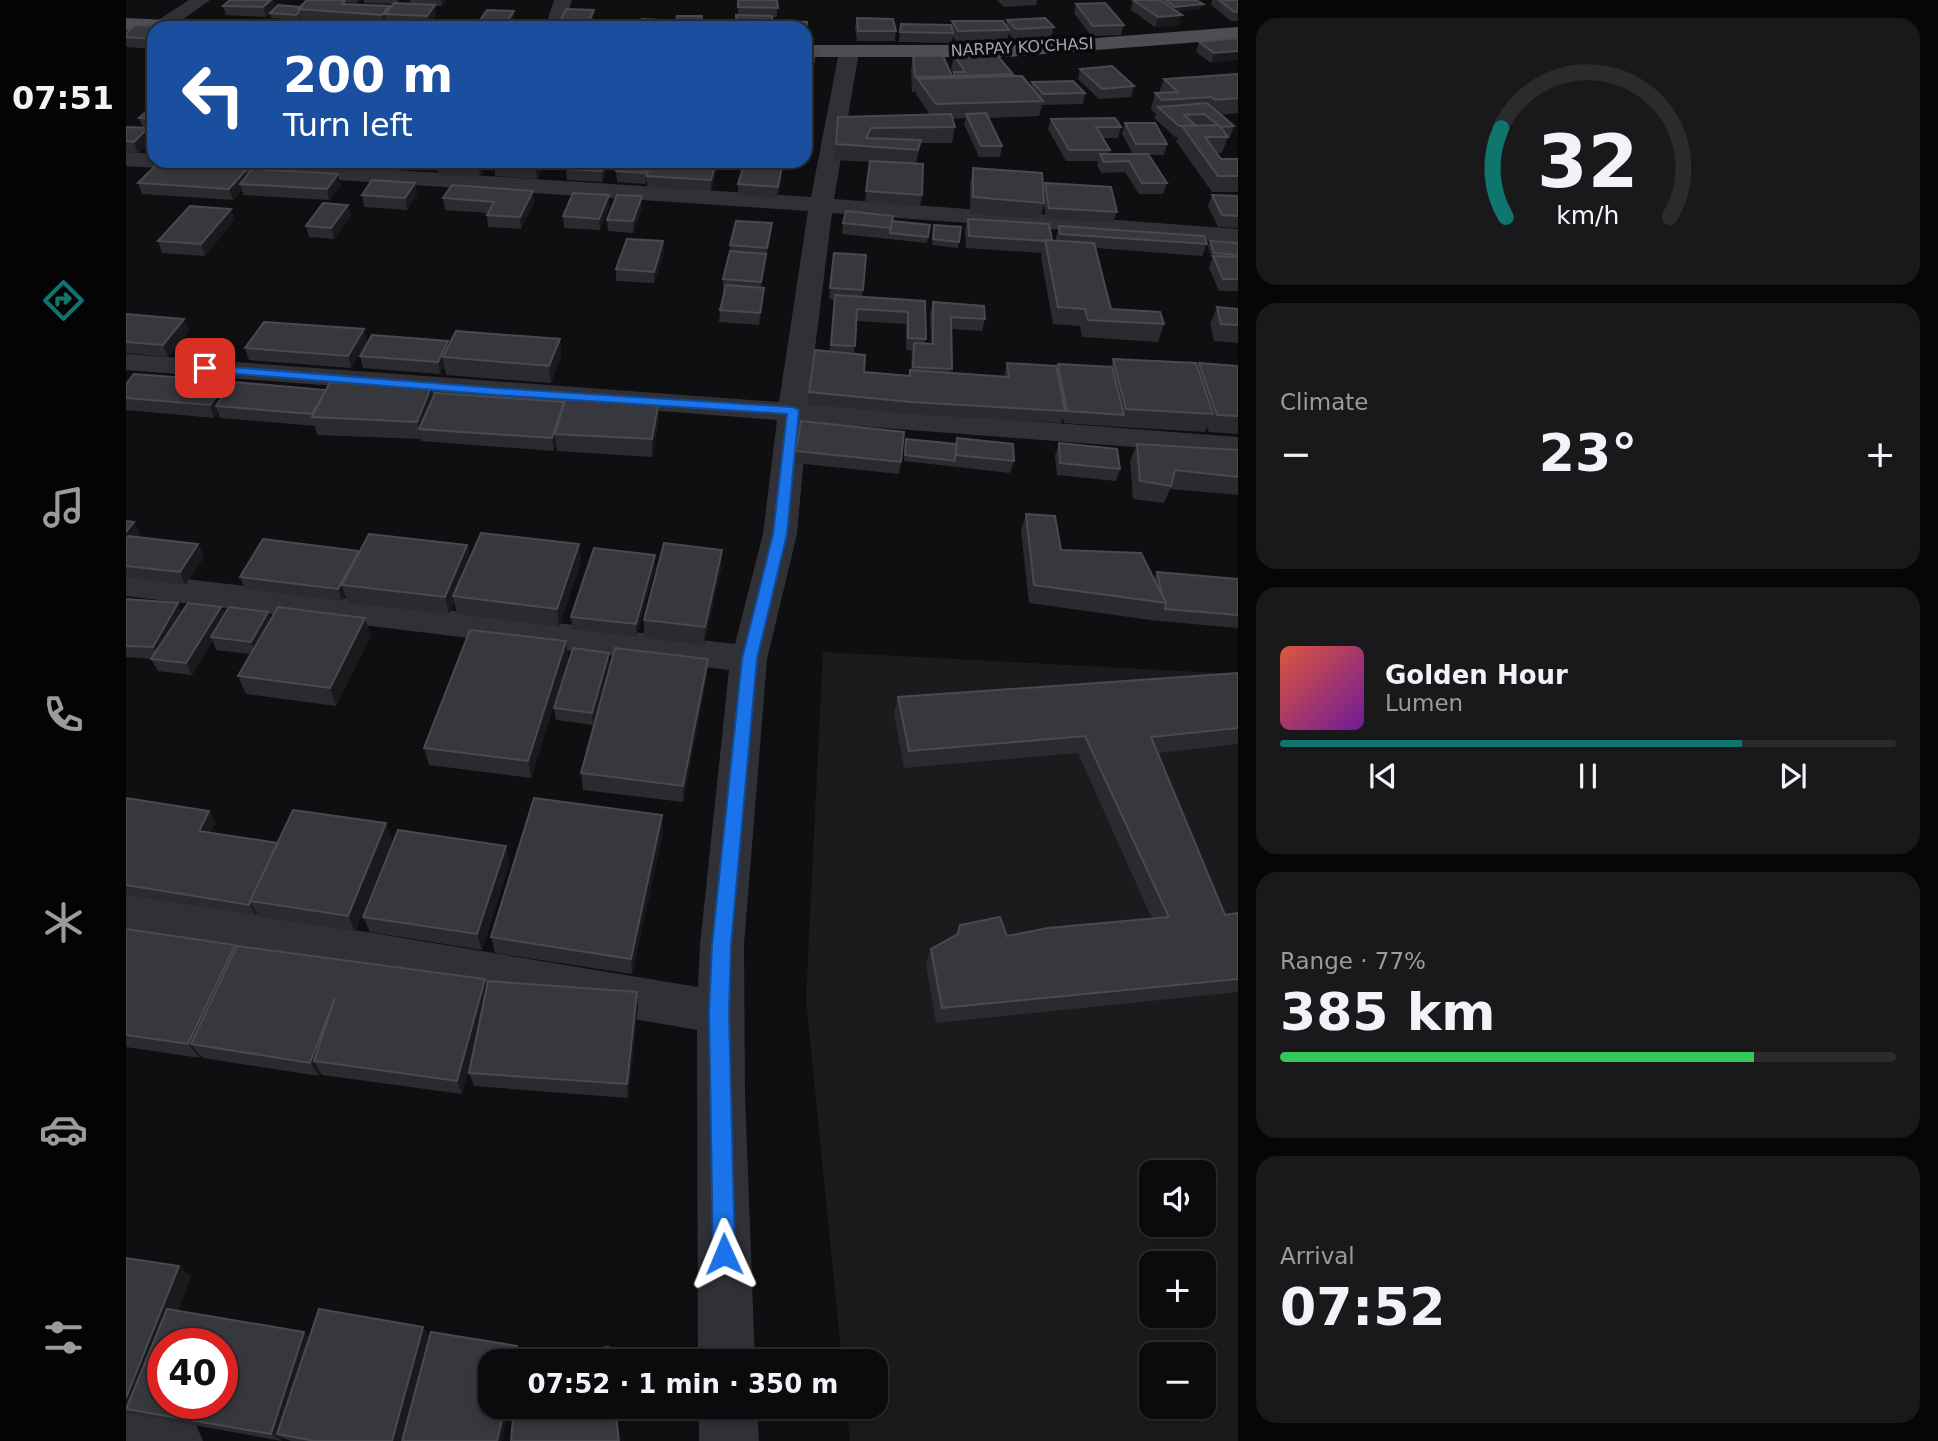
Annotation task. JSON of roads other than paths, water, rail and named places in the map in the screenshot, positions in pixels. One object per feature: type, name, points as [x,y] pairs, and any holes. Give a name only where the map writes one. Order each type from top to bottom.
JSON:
[{"type":"main road","points":[[129,27],[147,26]]},
{"type":"main road","name":"NARPAY KO'CHASI","points":[[812,51],[1008,51],[1238,33]]},
{"type":"street","points":[[170,21],[201,0]]},
{"type":"street","points":[[556,21],[563,0]]},
{"type":"street","points":[[727,1349],[719,1012],[722,945],[749,659],[780,534],[793,410],[821,205],[849,52]]},
{"type":"street","points":[[126,159],[147,160]]},
{"type":"street","points":[[262,168],[1238,236]]},
{"type":"street","points":[[126,362],[496,391],[793,410],[1238,446]]},
{"type":"street","points":[[126,584],[749,659]]},
{"type":"street","points":[[126,911],[719,1012]]},
{"type":"street","points":[[728,1419],[729,1441]]},
{"type":"street","points":[[126,1432],[173,1441]]}]
